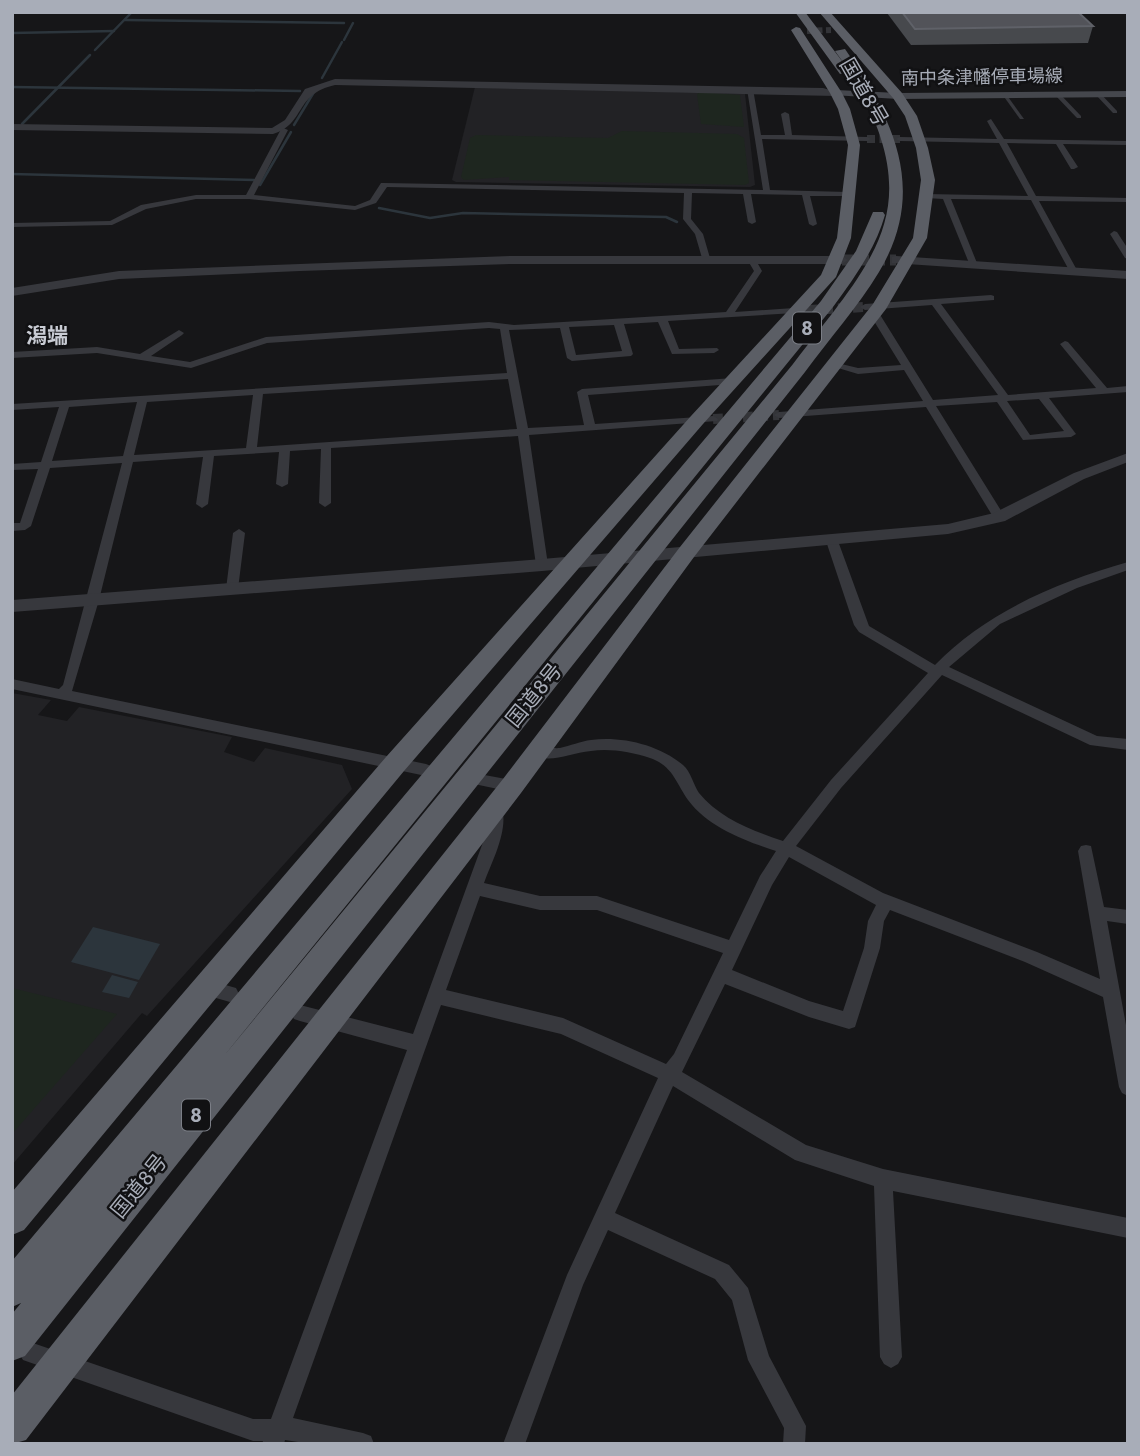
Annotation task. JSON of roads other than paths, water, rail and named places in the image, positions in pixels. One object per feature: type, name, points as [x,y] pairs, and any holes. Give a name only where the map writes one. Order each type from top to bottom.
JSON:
[{"type":"highway","points":[[12,1426],[512,786],[788,414],[833,365],[873,309],[903,246],[920,238],[936,196],[912,141],[911,116],[865,95],[800,20]]},
{"type":"highway","points":[[832,24],[865,95]]},
{"type":"highway","points":[[12,1218],[395,764],[573,562],[705,420],[733,381],[802,310],[828,277],[839,260],[856,196],[858,141],[844,109],[865,95]]},
{"type":"highway","name":"国道8号","points":[[12,1289],[367,883],[659,523],[858,262],[874,231],[881,202],[881,159],[865,95]]},
{"type":"highway","name":"国道8号","points":[[659,523],[799,368],[871,272],[893,223],[898,181],[895,159],[884,122],[865,95]]},
{"type":"highway","name":"8","points":[[799,368],[811,362],[903,246],[912,204],[912,141]]},
{"type":"highway","name":"8","points":[[827,304],[825,295],[855,248],[862,218]]},
{"type":"highway","name":"国道8号","points":[[21,1348],[367,883]]},
{"type":"main road","name":"南中条津幡停車場線","points":[[865,95],[1128,93]]},
{"type":"street","points":[[12,127],[259,132],[281,129],[287,125],[303,93],[318,84],[335,82],[750,89],[865,95]]},
{"type":"street","points":[[750,89],[767,192]]},
{"type":"street","points":[[1097,93],[1115,112]]},
{"type":"street","points":[[1058,94],[1079,117]]},
{"type":"street","points":[[1004,95],[1022,118]]},
{"type":"street","points":[[785,114],[789,137]]},
{"type":"street","points":[[992,121],[1074,272]]},
{"type":"street","points":[[249,197],[284,130],[281,129]]},
{"type":"street","points":[[758,137],[858,141]]},
{"type":"street","points":[[912,141],[1128,143]]},
{"type":"street","points":[[1058,142],[1074,167]]},
{"type":"street","points":[[12,225],[112,223],[144,207],[195,197],[249,197],[367,207],[376,202],[384,185],[856,196]]},
{"type":"street","points":[[688,191],[687,219],[699,234],[706,258]]},
{"type":"street","points":[[747,192],[752,222]]},
{"type":"street","points":[[805,193],[813,224]]},
{"type":"street","points":[[972,263],[936,196],[1128,200]]},
{"type":"street","points":[[1114,234],[1128,256]]},
{"type":"street","points":[[903,246],[972,263],[1128,275]]},
{"type":"street","points":[[729,314],[758,271],[751,259]]},
{"type":"street","points":[[12,292],[119,275],[510,260],[839,260]]},
{"type":"street","points":[[991,298],[873,309],[999,517]]},
{"type":"street","points":[[935,302],[1003,398],[1027,438],[1071,434],[1042,395]]},
{"type":"street","points":[[12,355],[85,349],[191,365],[267,340],[489,325],[564,325],[802,310]]},
{"type":"street","points":[[662,319],[675,352],[714,349]]},
{"type":"street","points":[[564,325],[572,358],[628,354],[618,321]]},
{"type":"street","points":[[504,327],[523,432],[542,565]]},
{"type":"street","points":[[142,357],[179,333]]},
{"type":"street","points":[[1065,344],[1104,391]]},
{"type":"street","points":[[833,365],[858,370],[907,367]]},
{"type":"street","points":[[12,407],[512,376]]},
{"type":"street","points":[[590,427],[582,391],[733,381]]},
{"type":"street","points":[[788,414],[1128,389]]},
{"type":"street","points":[[251,451],[258,392]]},
{"type":"street","points":[[63,694],[69,686],[93,600],[143,399]]},
{"type":"street","points":[[12,527],[24,526],[65,404]]},
{"type":"street","points":[[12,467],[705,420]]},
{"type":"street","points":[[325,503],[326,446]]},
{"type":"street","points":[[282,484],[285,448]]},
{"type":"street","points":[[202,504],[209,454]]},
{"type":"street","points":[[12,606],[948,530],[999,517],[1079,476],[1128,457]]},
{"type":"street","points":[[232,589],[239,533]]},
{"type":"street","points":[[832,541],[859,622],[864,629],[938,671],[1095,741],[1128,745]]},
{"type":"street","points":[[514,1444],[574,1282],[669,1074],[680,1060],[766,881],[786,848],[836,784],[938,671],[995,621],[1073,585],[1128,566]]},
{"type":"street","points":[[12,684],[426,770]]},
{"type":"street","points":[[538,751],[556,754],[592,745],[629,747],[657,754],[680,771],[694,797],[719,819],[752,837],[786,848],[886,901],[1111,992]]},
{"type":"street","points":[[479,780],[512,786]]},
{"type":"street","points":[[276,1436],[494,834],[496,806]]},
{"type":"street","points":[[1086,851],[1128,1087]]},
{"type":"street","points":[[475,888],[540,903],[597,903],[733,949]]},
{"type":"street","points":[[721,974],[809,1009],[849,1021],[872,948],[876,920],[886,901]]},
{"type":"street","points":[[1097,913],[1128,917]]},
{"type":"street","points":[[208,988],[230,994]]},
{"type":"street","points":[[436,996],[563,1026],[669,1074],[802,1153],[883,1179],[1128,1228]]},
{"type":"street","points":[[300,1013],[418,1044]]},
{"type":"street","points":[[883,1179],[891,1357]]},
{"type":"street","points":[[604,1218],[722,1272],[741,1296],[759,1360],[795,1426],[794,1444]]},
{"type":"street","points":[[21,1348],[253,1430],[276,1436],[294,1429],[363,1444]]},
{"type":"waterway","points":[[113,31],[132,12]]},
{"type":"waterway","points":[[125,20],[344,23]]},
{"type":"waterway","points":[[344,40],[353,23]]},
{"type":"waterway","points":[[12,33],[113,31]]},
{"type":"waterway","points":[[95,50],[113,31]]},
{"type":"waterway","points":[[322,78],[342,42]]},
{"type":"waterway","points":[[58,88],[90,55]]},
{"type":"waterway","points":[[12,87],[58,88]]},
{"type":"waterway","points":[[22,124],[58,88]]},
{"type":"waterway","points":[[58,88],[300,91]]},
{"type":"waterway","points":[[294,125],[314,92]]},
{"type":"waterway","points":[[260,185],[291,132]]},
{"type":"waterway","points":[[12,174],[254,180]]},
{"type":"waterway","points":[[379,208],[430,218],[463,213],[666,217],[677,222]]},
{"type":"tunnel","points":[[807,31],[831,30]]},
{"type":"tunnel","points":[[867,139],[900,139]]},
{"type":"tunnel","points":[[842,260],[896,260]]},
{"type":"tunnel","points":[[808,310],[865,307]]},
{"type":"tunnel","points":[[713,419],[779,415]]},
{"type":"district","name":"潟端","points":[[47,336]]}]
